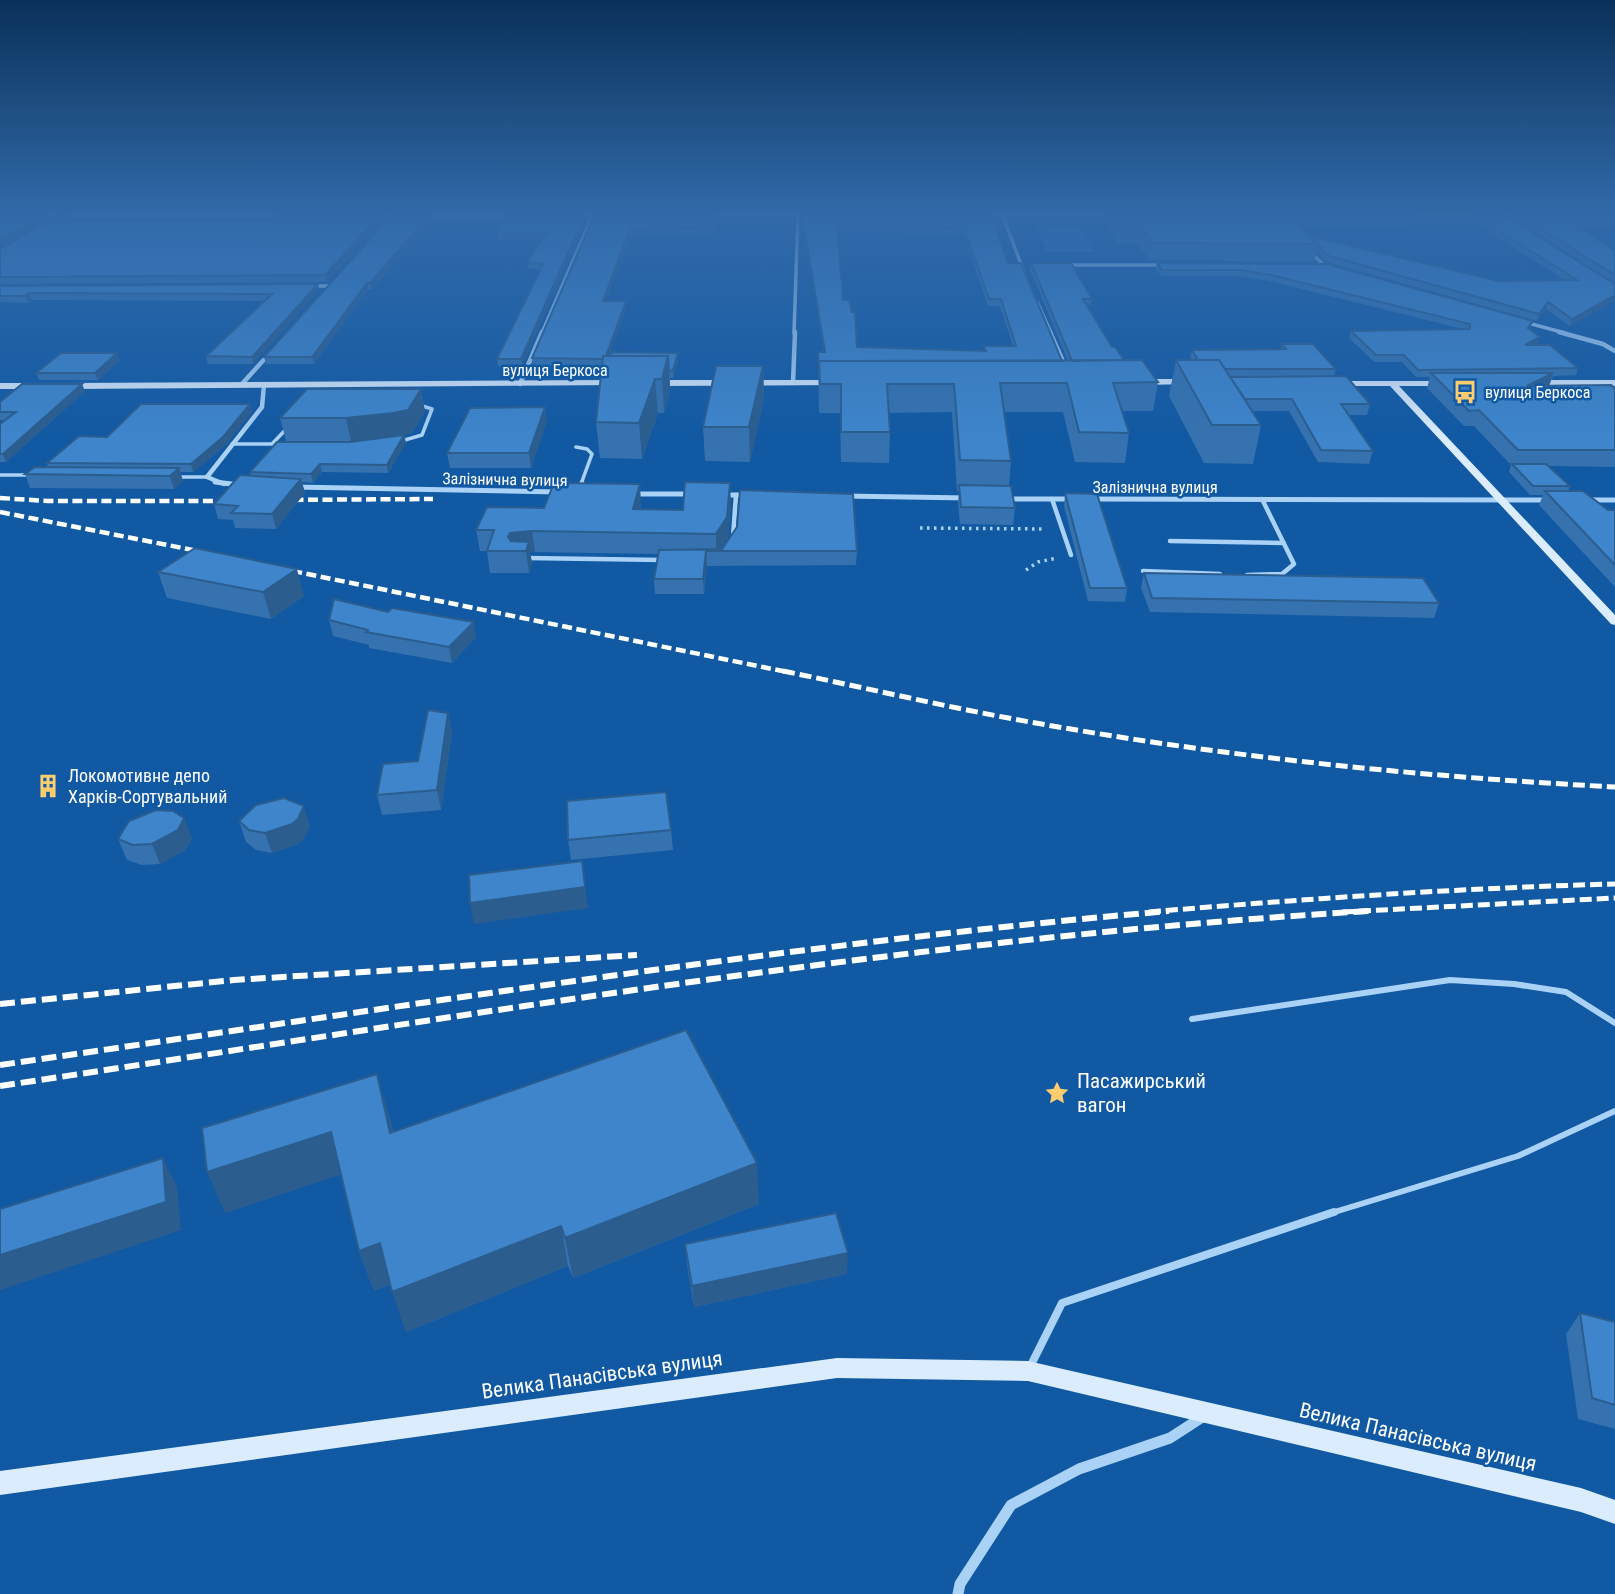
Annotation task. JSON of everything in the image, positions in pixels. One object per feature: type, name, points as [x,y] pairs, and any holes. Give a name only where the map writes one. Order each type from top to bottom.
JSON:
[{"type":"street","points":[[322,296],[329,288]]},
{"type":"street","points":[[520,384],[561,288]]},
{"type":"street","points":[[793,383],[796,288]]},
{"type":"street","points":[[1037,301],[1069,374]]},
{"type":"street","points":[[1520,321],[1602,344],[1615,351]]},
{"type":"street","points":[[241,385],[278,345]]},
{"type":"street","points":[[1127,382],[1197,382]]},
{"type":"street","name":"вулиця Беркоса","points":[[0,386],[630,383]]},
{"type":"street","points":[[643,383],[849,383]]},
{"type":"street","points":[[1321,383],[1461,383]]},
{"type":"street","points":[[1392,383],[1615,622]]},
{"type":"street","points":[[1516,383],[1615,383]]},
{"type":"street","points":[[245,485],[217,482],[207,477],[262,407],[264,385]]},
{"type":"street","name":"Залізнична вулиця","points":[[279,487],[564,493]]},
{"type":"street","name":"Залізнична вулиця","points":[[577,493],[590,493]]},
{"type":"street","points":[[630,494],[696,494]]},
{"type":"street","points":[[709,495],[750,495]]},
{"type":"street","points":[[832,496],[970,498]]},
{"type":"street","name":"Залізнична вулиця","points":[[997,499],[1560,500]]},
{"type":"street","points":[[1588,500],[1615,500]]},
{"type":"street","name":"Велика Панасівська вулиця","points":[[0,1483],[836,1368],[1028,1371],[1581,1500],[1615,1512]]},
{"type":"street","points":[[958,1594],[960,1584],[1011,1505],[1079,1469],[1170,1438],[1209,1413]]},
{"type":"lane","points":[[390,443],[404,442],[422,435],[432,409],[425,405],[412,405]]},
{"type":"lane","points":[[272,444],[289,425]]},
{"type":"lane","points":[[232,444],[285,444]]},
{"type":"lane","points":[[576,447],[587,449],[592,454],[577,493]]},
{"type":"lane","points":[[0,475],[36,475]]},
{"type":"lane","points":[[167,477],[207,477]]},
{"type":"lane","points":[[733,540],[736,495]]},
{"type":"lane","points":[[1052,499],[1071,555]]},
{"type":"lane","points":[[1241,575],[1282,574],[1294,564],[1262,499]]},
{"type":"lane","points":[[1170,541],[1284,543]]},
{"type":"lane","points":[[516,558],[665,560]]},
{"type":"lane","points":[[1143,571],[1229,575]]},
{"type":"lane","points":[[1192,1019],[1450,980],[1514,984],[1566,992],[1615,1023]]},
{"type":"lane","points":[[1028,1371],[1062,1303],[1273,1231],[1518,1156],[1615,1111]]},
{"type":"path","points":[[920,528],[1062,530]]},
{"type":"path","points":[[1026,570],[1038,562],[1071,555]]},
{"type":"building","points":[[0,288],[314,288],[252,357],[206,356],[272,294],[29,293],[25,296],[0,296]]},
{"type":"building","points":[[326,288],[363,288],[312,357],[264,357]]},
{"type":"building","points":[[531,288],[552,288],[521,359],[497,359]]},
{"type":"building","points":[[562,288],[608,288],[603,301],[626,301],[603,359],[532,358]]},
{"type":"building","points":[[814,288],[842,288],[843,300],[849,300],[852,312],[855,312],[857,347],[986,351],[984,346],[1016,346],[1001,299],[989,299],[985,288],[1032,288],[1062,361],[819,361],[819,370],[818,352],[825,352]]},
{"type":"building","points":[[1042,288],[1086,288],[1092,299],[1083,299],[1112,347],[1115,347],[1124,360],[1072,361]]},
{"type":"building","points":[[1325,288],[1415,288],[1533,321],[1528,328],[1540,337],[1525,345],[1550,345],[1578,368],[1418,370],[1404,355],[1376,355],[1351,331],[1470,329],[1470,324]]},
{"type":"building","points":[[1446,288],[1615,288],[1615,295],[1572,319],[1548,302],[1539,314]]},
{"type":"building","points":[[1282,344],[1313,344],[1336,369],[1225,369],[1219,360],[1198,360],[1192,350],[1286,349]]},
{"type":"building","points":[[612,352],[678,353],[673,370],[669,371],[668,356],[610,356]]},
{"type":"building","points":[[61,353],[117,353],[95,373],[36,373]]},
{"type":"building","points":[[603,356],[668,356],[662,379],[655,379],[639,423],[596,422]]},
{"type":"building","points":[[1142,360],[1158,382],[1113,383],[1129,433],[1079,432],[1067,383],[1000,383],[1011,461],[960,460],[954,384],[887,384],[890,432],[841,432],[841,384],[820,384],[819,361]]},
{"type":"building","points":[[1176,360],[1219,360],[1261,425],[1212,425]]},
{"type":"building","points":[[716,366],[763,366],[749,427],[703,427]]},
{"type":"building","points":[[1431,373],[1553,373],[1527,386],[1611,385],[1615,388],[1615,450],[1518,450],[1479,410],[1469,411]]},
{"type":"building","points":[[1346,376],[1370,404],[1341,404],[1373,451],[1321,450],[1292,399],[1245,399],[1230,377]]},
{"type":"building","points":[[22,384],[82,384],[0,454],[0,424],[16,412],[0,412],[0,402]]},
{"type":"building","points":[[307,389],[421,389],[408,410],[346,418],[280,418]]},
{"type":"building","points":[[141,404],[250,404],[223,437],[191,464],[47,463],[79,436],[107,437]]},
{"type":"building","points":[[545,407],[529,453],[447,453],[470,408]]},
{"type":"building","points":[[404,435],[387,465],[320,464],[311,474],[250,472],[277,442],[350,442]]},
{"type":"building","points":[[1512,464],[1546,464],[1570,486],[1533,486]]},
{"type":"building","points":[[35,467],[179,468],[170,476],[25,474]]},
{"type":"building","points":[[240,475],[301,479],[272,514],[231,513],[238,506],[214,504]]},
{"type":"building","points":[[685,482],[730,483],[727,517],[716,534],[532,531],[510,533],[508,537],[511,541],[529,542],[526,551],[487,551],[494,530],[476,530],[487,507],[544,508],[554,483],[640,484],[633,509],[683,510]]},
{"type":"building","points":[[959,485],[1011,486],[1015,508],[961,507]]},
{"type":"building","points":[[740,490],[853,494],[857,551],[706,551],[703,579],[654,579],[659,550],[722,549],[737,527]]},
{"type":"building","points":[[1545,491],[1583,491],[1608,510],[1615,510],[1615,565]]},
{"type":"building","points":[[1065,493],[1097,494],[1127,588],[1090,588]]},
{"type":"building","points":[[195,548],[297,569],[263,592],[158,572]]},
{"type":"building","points":[[1144,573],[1423,578],[1439,603],[1152,598]]},
{"type":"building","points":[[334,599],[388,612],[392,608],[474,622],[449,647],[366,632],[368,630],[329,620]]},
{"type":"building","points":[[428,710],[448,713],[437,790],[377,795],[383,764],[418,761]]},
{"type":"building","points":[[666,792],[671,830],[568,840],[567,801]]},
{"type":"building","points":[[284,798],[304,806],[298,819],[292,824],[265,833],[249,830],[239,821],[256,805]]},
{"type":"building","points":[[156,810],[173,811],[184,818],[178,830],[152,844],[133,845],[118,839],[129,821]]},
{"type":"building","points":[[582,861],[585,887],[470,903],[469,875]]},
{"type":"building","points":[[686,1030],[757,1163],[565,1238],[561,1226],[392,1292],[380,1243],[359,1251],[331,1132],[207,1172],[202,1128],[377,1074],[390,1133]]},
{"type":"building","points":[[163,1158],[166,1202],[0,1255],[0,1209]]},
{"type":"building","points":[[836,1213],[848,1253],[692,1286],[685,1244]]},
{"type":"building","points":[[1580,1313],[1615,1322],[1615,1405],[1592,1398]]},
{"type":"railway","points":[[0,498],[48,501],[237,501]]},
{"type":"railway","points":[[279,500],[433,499]]},
{"type":"railway","points":[[0,512],[213,554]]},
{"type":"railway","points":[[278,568],[792,673]]},
{"type":"railway","points":[[783,671],[1014,719],[1188,747],[1401,772],[1615,787]]},
{"type":"railway","points":[[1149,912],[1498,888],[1615,884]]},
{"type":"railway","points":[[1342,912],[1615,898]]},
{"type":"railway","points":[[0,1065],[729,960],[1022,925],[1169,911]]},
{"type":"railway","points":[[0,1086],[512,1008],[854,960],[1198,923],[1370,911]]},
{"type":"railway","points":[[0,1004],[234,980],[637,955]]},
{"type":"place","name":"вулиця Беркоса","points":[[1465,392]]},
{"type":"place","name":"Локомотивне депо Харків-Сортувальний","points":[[48,786]]},
{"type":"place","name":"Пасажирський вагон","points":[[1057,1093]]}]
